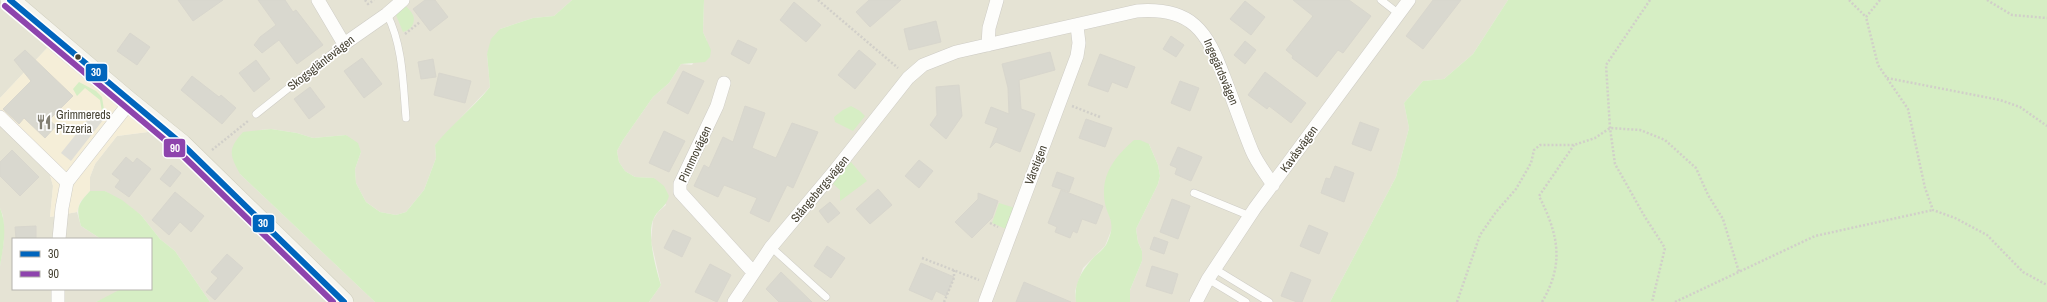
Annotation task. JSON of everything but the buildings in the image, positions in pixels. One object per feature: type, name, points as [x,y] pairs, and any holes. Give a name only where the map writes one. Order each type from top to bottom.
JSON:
[{"type":"street","points":[[10,0],[182,144],[344,302]]},
{"type":"street","points":[[318,0],[344,44]]},
{"type":"street","name":"Skogsgläntevägen","points":[[344,44],[387,14],[403,0]]},
{"type":"street","points":[[988,45],[989,28],[997,0]]},
{"type":"street","name":"Kavåsvägen","points":[[1196,302],[1212,274],[1250,216],[1409,0]]},
{"type":"street","name":"Ingegärdsvägen","points":[[908,78],[923,66],[940,58],[988,45],[1077,26],[1156,5],[1186,19],[1198,28],[1209,40],[1217,57],[1252,153],[1273,185]]},
{"type":"street","name":"Vårstigen","points":[[985,302],[1077,56],[1079,43],[1077,26]]},
{"type":"street","name":"Stångebergsvägen","points":[[734,302],[771,247],[833,173],[908,78]]},
{"type":"street","name":"Pinnmovägen","points":[[724,83],[717,106],[680,184],[680,192],[753,272]]},
{"type":"street","points":[[59,238],[62,208],[67,182],[130,102]]},
{"type":"street","points":[[0,117],[67,182]]},
{"type":"street","points":[[58,290],[58,302]]},
{"type":"lane","points":[[1381,0],[1399,14]]},
{"type":"lane","points":[[387,14],[398,39],[406,118]]},
{"type":"lane","name":"Skogsgläntevägen","points":[[256,114],[344,44]]},
{"type":"lane","points":[[1194,193],[1250,216]]},
{"type":"lane","points":[[771,247],[826,297]]},
{"type":"lane","points":[[1212,274],[1246,302]]},
{"type":"lane","points":[[1212,274],[1270,302]]},
{"type":"path","points":[[365,0],[368,4],[374,0]]},
{"type":"path","points":[[818,0],[891,61]]},
{"type":"path","points":[[1650,0],[1606,65],[1610,128],[1615,164],[1645,217],[1665,248],[1652,302]]},
{"type":"path","points":[[1849,0],[1866,17],[1878,65],[1908,109],[1925,188],[1933,210]]},
{"type":"path","points":[[1866,17],[1880,0]]},
{"type":"path","points":[[1987,0],[2012,15],[2047,18]]},
{"type":"path","points":[[398,39],[420,22]]},
{"type":"path","points":[[1887,78],[2000,100],[2020,107],[2047,126]]},
{"type":"path","points":[[1060,102],[1100,117]]},
{"type":"path","points":[[210,152],[256,114]]},
{"type":"path","points":[[1457,302],[1480,235],[1496,212],[1516,189],[1530,163],[1534,150],[1540,145],[1574,145],[1595,138],[1610,128],[1640,130],[1664,140],[1696,168],[1708,195],[1723,219],[1739,272]]},
{"type":"path","points":[[1542,302],[1553,283],[1557,255],[1550,216],[1539,196],[1574,145]]},
{"type":"path","points":[[1675,302],[1815,236],[1933,210],[1954,218],[1987,235],[2023,272],[2047,286]]},
{"type":"path","points":[[922,258],[991,285]]},
{"type":"path","points":[[944,302],[954,278],[954,270]]},
{"type":"shaded area","points":[[0,0],[572,0],[554,16],[533,18],[500,29],[487,54],[490,87],[435,145],[436,158],[424,190],[406,212],[396,215],[380,212],[366,202],[356,183],[355,169],[361,152],[346,135],[313,138],[297,133],[271,129],[260,130],[240,174],[375,302],[210,302],[175,251],[160,239],[141,215],[105,191],[90,191],[90,177],[95,164],[117,136],[148,132],[47,48],[0,98]]},
{"type":"shaded area","points":[[704,0],[1508,0],[1473,54],[1444,79],[1423,81],[1404,103],[1409,128],[1396,177],[1330,302],[1130,302],[1130,290],[1142,261],[1142,251],[1138,242],[1136,229],[1158,184],[1160,176],[1158,165],[1149,144],[1107,208],[1113,226],[1105,246],[1083,268],[1075,291],[1076,302],[649,302],[661,285],[651,241],[653,220],[658,212],[666,205],[654,178],[635,177],[625,171],[619,162],[617,151],[653,97],[669,83],[681,64],[692,65],[707,41],[703,32]]},
{"type":"shaded area","points":[[47,48],[148,132],[117,136],[95,164],[90,177],[90,191],[80,202],[77,212],[50,217],[53,186],[44,153],[0,111],[0,98]]},
{"type":"shaded area","points":[[0,111],[44,153],[53,186],[50,217],[77,212],[81,226],[99,238],[12,238],[12,290],[120,290],[96,302],[0,302],[0,266],[4,240],[3,216],[0,208]]},
{"type":"shaded area","points":[[94,112],[103,120],[71,161],[61,153]]},
{"type":"green space","points":[[572,0],[704,0],[703,32],[711,50],[710,57],[705,62],[681,64],[669,83],[653,97],[617,151],[619,162],[625,171],[635,177],[654,178],[664,186],[669,196],[666,204],[656,215],[652,224],[651,241],[661,285],[649,302],[375,302],[240,174],[236,167],[232,156],[233,147],[243,132],[271,129],[297,133],[313,138],[346,135],[358,143],[361,152],[355,169],[356,183],[366,202],[380,212],[396,215],[406,212],[424,190],[436,158],[435,145],[490,87],[487,54],[491,39],[500,29],[533,18],[554,16]]},
{"type":"green space","points":[[1508,0],[2047,0],[2047,302],[1330,302],[1396,177],[1409,128],[1404,103],[1423,81],[1444,79],[1473,54]]},
{"type":"green space","points":[[404,4],[409,9],[414,20],[410,28],[403,32],[396,15]]},
{"type":"green space","points":[[79,82],[96,91],[102,97],[105,116],[103,118],[100,100],[85,88],[77,96],[73,89]]},
{"type":"green space","points":[[851,106],[865,116],[853,131],[835,122],[834,117]]},
{"type":"green space","points":[[1134,140],[1140,140],[1149,144],[1158,165],[1160,176],[1158,184],[1136,229],[1138,242],[1142,251],[1142,261],[1130,290],[1130,302],[1076,302],[1076,289],[1083,271],[1106,245],[1110,236],[1111,224],[1104,195],[1106,178],[1112,164]]},
{"type":"green space","points":[[851,162],[867,181],[840,201],[840,190],[832,183]]},
{"type":"green space","points":[[90,191],[105,191],[122,200],[141,215],[160,239],[175,251],[210,302],[96,302],[119,290],[152,290],[152,238],[99,238],[81,226],[78,211],[82,200]]},
{"type":"green space","points":[[999,203],[1015,208],[1006,229],[992,223]]},
{"type":"green space","points":[[0,208],[4,223],[4,230],[0,266]]},
{"type":"transit line","name":"30","points":[[10,0],[182,144],[344,302]]},
{"type":"transit line","name":"90","points":[[5,6],[177,150],[333,302]]},
{"type":"place","name":"Grimmereds Pizzeria","points":[[44,122]]}]
